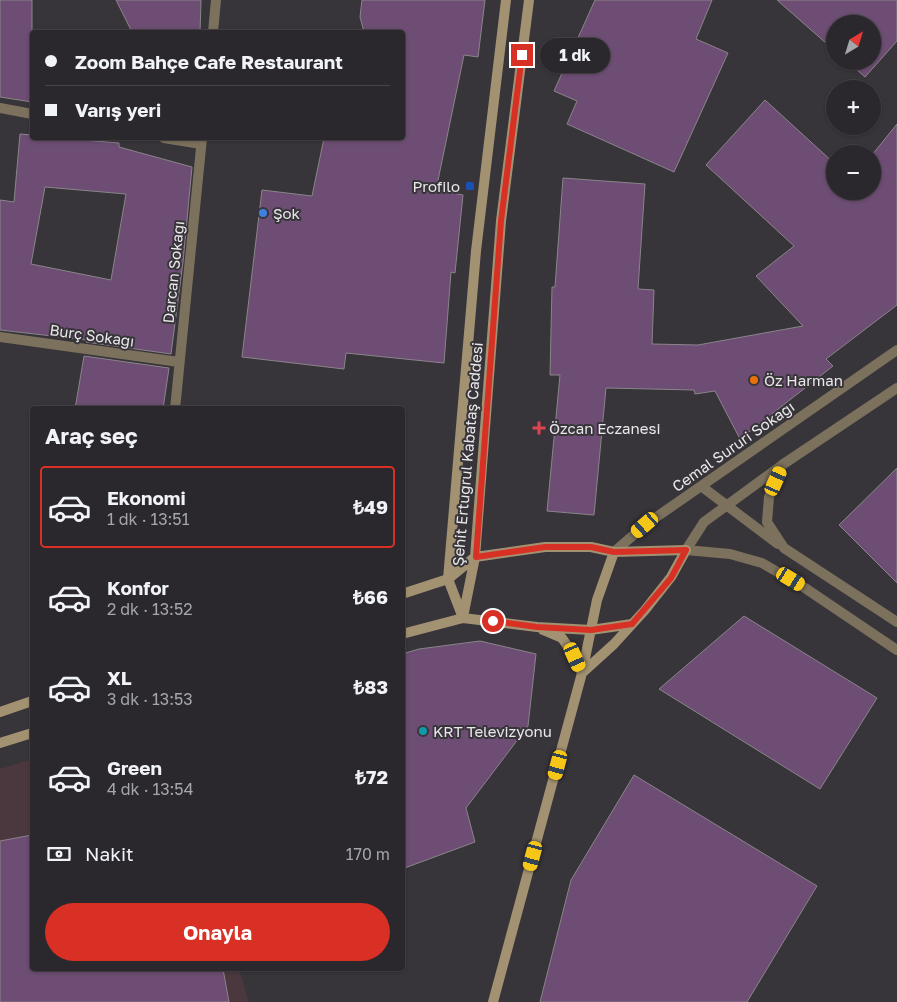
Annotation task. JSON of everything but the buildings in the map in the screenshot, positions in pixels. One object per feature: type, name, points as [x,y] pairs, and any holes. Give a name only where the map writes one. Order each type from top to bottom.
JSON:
[{"type":"street","points":[[212,30],[216,0]]},
{"type":"street","name":"Şehit Ertuğrul Kabataş Caddesi","points":[[463,618],[448,579],[476,252],[506,0]]},
{"type":"street","name":"Şehit Ertuğrul Kabataş Caddesi","points":[[463,618],[476,557],[501,221],[529,0]]},
{"type":"street","points":[[0,108],[30,114]]},
{"type":"street","points":[[189,140],[202,141]]},
{"type":"street","name":"Darcan Sokağı","points":[[174,406],[202,141]]},
{"type":"street","name":"Burç Sokağı","points":[[0,337],[179,362]]},
{"type":"street","name":"Cemal Sururi Sokağı","points":[[614,552],[645,525],[897,350]]},
{"type":"street","points":[[582,673],[614,644],[671,578],[704,522],[782,465],[897,388]]},
{"type":"street","points":[[782,465],[769,497],[768,522],[784,548]]},
{"type":"street","points":[[701,486],[784,548],[897,622]]},
{"type":"street","points":[[405,593],[448,579],[476,557],[545,547],[591,547],[614,552],[686,550],[730,554],[762,563],[805,588],[897,650]]},
{"type":"street","points":[[493,1002],[582,673],[597,600],[614,552]]},
{"type":"street","points":[[405,633],[463,618],[537,627],[591,630],[632,624]]},
{"type":"street","points":[[537,627],[562,638],[575,657],[582,673]]},
{"type":"street","points":[[0,712],[30,702]]},
{"type":"street","points":[[0,743],[30,735]]},
{"type":"shaded area","points":[[30,760],[30,971],[240,971],[249,1002],[0,1002],[0,769]]},
{"type":"place","name":"Profilo","points":[[470,186]]},
{"type":"place","name":"Şok","points":[[263,213]]},
{"type":"place","name":"Öz Harman","points":[[754,380]]},
{"type":"place","name":"Özcan Eczanesi","points":[[539,428]]},
{"type":"place","name":"KRT Televizyonu","points":[[423,731]]},
{"type":"route","points":[[493,621],[537,627],[591,630],[632,624],[671,578],[686,550],[614,552],[591,547],[545,547],[476,557],[501,221],[522,55]]}]
